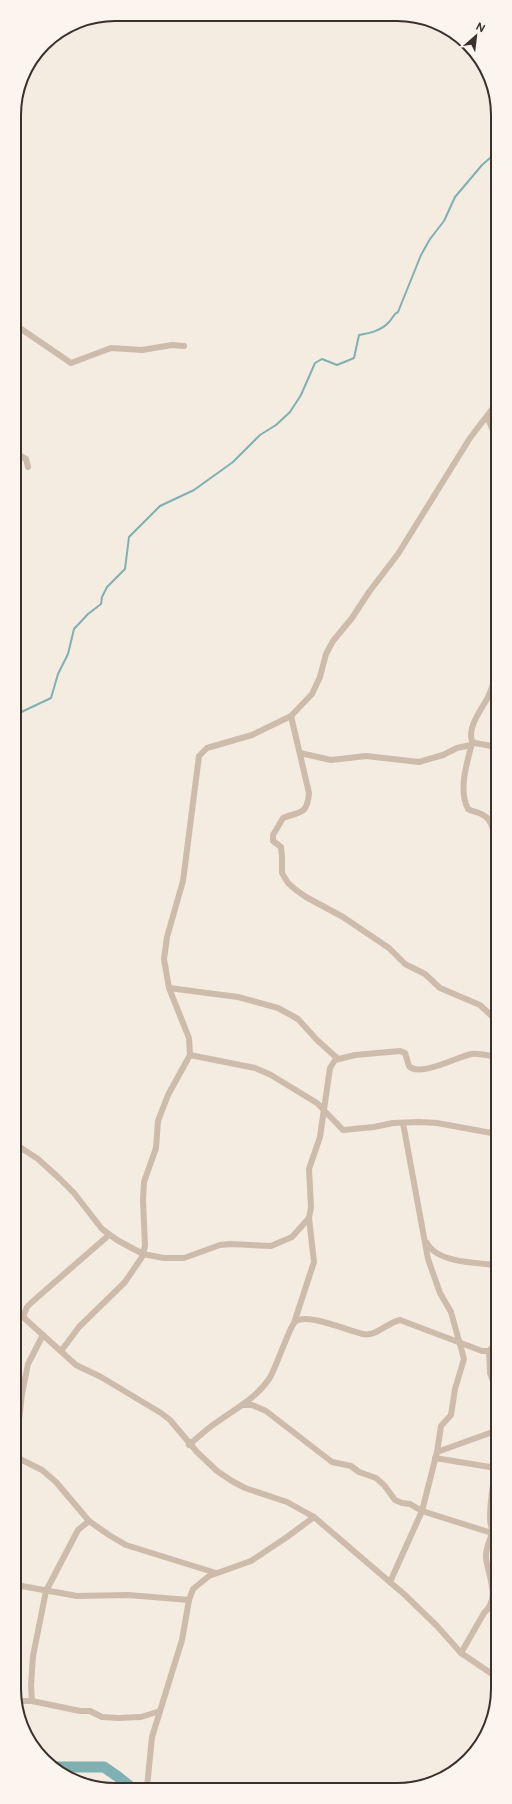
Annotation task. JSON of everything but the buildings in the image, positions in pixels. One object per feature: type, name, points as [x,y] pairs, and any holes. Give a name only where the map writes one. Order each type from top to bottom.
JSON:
[{"type":"street","points":[[21,329],[71,363],[112,348],[142,350],[172,345],[184,346]]},
{"type":"street","points":[[60,1351],[79,1327],[125,1282],[138,1264],[143,1254],[145,1246],[143,1200],[144,1182],[156,1148],[158,1121],[168,1095],[190,1055],[189,1038],[169,988],[164,959],[165,946],[183,881],[199,756],[207,748],[252,735],[291,716],[312,694],[320,677],[326,654],[333,641],[352,618],[369,592],[398,554],[470,438],[491,411]]},
{"type":"street","points":[[487,417],[491,426]]},
{"type":"street","points":[[21,456],[26,459],[28,467]]},
{"type":"street","points":[[491,689],[472,730],[472,743],[465,774],[464,802],[468,809],[484,815],[491,827]]},
{"type":"street","points":[[291,716],[308,786],[308,801],[301,812],[296,815],[283,818],[273,835],[273,841],[280,847],[282,857],[281,869],[285,878],[306,897],[332,910],[389,948],[409,967],[425,974],[446,991],[457,994],[480,1005],[491,1015]]},
{"type":"street","points":[[300,753],[331,760],[366,756],[418,762],[442,755],[472,743],[491,746]]},
{"type":"street","points":[[169,988],[238,997],[278,1008],[298,1020],[337,1058]]},
{"type":"street","points":[[189,1445],[207,1429],[243,1405],[270,1378],[294,1323],[314,1262],[309,1218],[311,1208],[309,1169],[320,1137],[323,1109],[332,1062],[337,1058],[355,1055],[400,1051],[405,1053],[409,1066],[415,1069],[445,1064],[472,1054],[491,1057]]},
{"type":"street","points":[[190,1055],[255,1068],[317,1103],[338,1127],[345,1131],[403,1123],[436,1123],[491,1133]]},
{"type":"street","points":[[390,1582],[422,1511],[436,1455],[441,1426],[451,1415],[455,1389],[464,1359],[451,1312],[440,1293],[428,1258],[403,1123]]},
{"type":"street","points":[[21,1148],[38,1159],[60,1179],[74,1193],[94,1220],[109,1235],[143,1254],[164,1258],[184,1258],[220,1245],[271,1246],[292,1237],[309,1218]]},
{"type":"street","points":[[109,1235],[32,1302],[27,1307],[23,1317],[76,1365],[101,1377],[161,1413],[176,1427],[189,1445],[217,1471],[245,1488],[297,1506],[314,1517],[390,1582],[437,1626],[461,1653],[491,1673]]},
{"type":"street","points":[[426,1242],[432,1250],[444,1256],[476,1263],[491,1264]]},
{"type":"street","points":[[294,1323],[296,1320],[306,1319],[367,1334],[400,1320],[440,1334],[477,1350],[491,1350]]},
{"type":"street","points":[[21,1387],[28,1364],[43,1335]]},
{"type":"street","points":[[491,1365],[491,1375]]},
{"type":"street","points":[[243,1405],[252,1405],[266,1411],[332,1462],[351,1466],[359,1472],[376,1478],[384,1485],[396,1500],[402,1503],[410,1504],[422,1511],[491,1532]]},
{"type":"street","points":[[436,1455],[491,1433]]},
{"type":"street","points":[[436,1455],[491,1467]]},
{"type":"street","points":[[21,1460],[42,1470],[56,1482],[89,1520],[109,1536],[126,1545],[216,1573]]},
{"type":"street","points":[[491,1510],[491,1521]]},
{"type":"street","points":[[147,1783],[152,1737],[182,1640],[189,1600],[193,1589],[198,1584],[216,1573],[252,1561],[314,1517]]},
{"type":"street","points":[[32,1701],[31,1685],[33,1656],[46,1591],[55,1571],[78,1530],[89,1520]]},
{"type":"street","points":[[491,1541],[486,1550],[486,1557],[491,1579]]},
{"type":"street","points":[[21,1586],[77,1596],[128,1595],[189,1600]]},
{"type":"street","points":[[461,1653],[484,1613],[490,1608],[491,1603]]},
{"type":"street","points":[[22,1701],[32,1701],[90,1711],[102,1717],[118,1718],[141,1716],[160,1711]]},
{"type":"waterway","points":[[21,712],[51,698],[58,674],[68,654],[74,629],[88,614],[101,604],[102,597],[107,587],[125,569],[129,537],[160,506],[194,490],[233,462],[260,435],[276,425],[290,412],[301,395],[315,363],[322,359],[337,365],[354,358],[359,335],[379,330],[389,322],[398,312],[421,255],[430,239],[444,221],[455,197],[482,165],[491,158]]},
{"type":"waterway","points":[[63,1767],[104,1767],[126,1783]]}]
